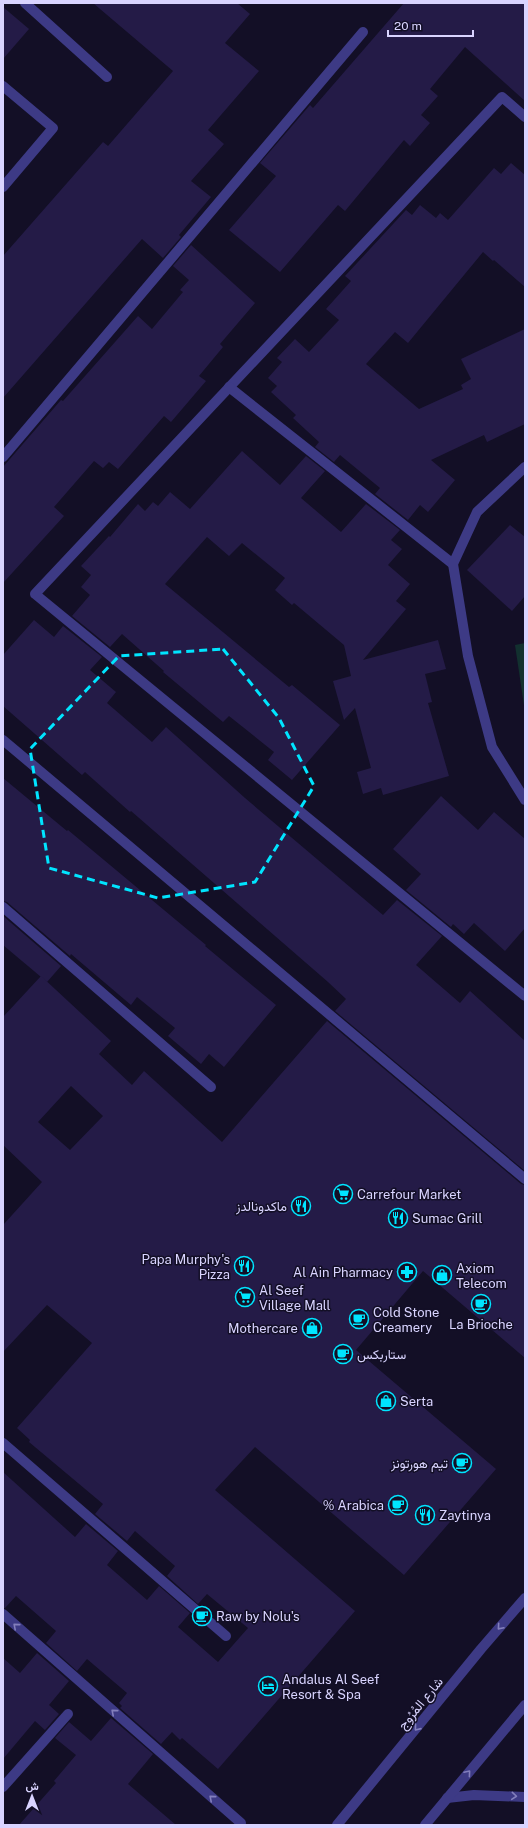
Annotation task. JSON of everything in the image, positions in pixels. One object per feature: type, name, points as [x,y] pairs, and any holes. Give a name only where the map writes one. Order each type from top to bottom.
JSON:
[{"type":"street","points":[[25,3],[107,77]]},
{"type":"street","points":[[3,457],[362,32]]},
{"type":"street","points":[[3,86],[53,128],[3,187]]},
{"type":"street","points":[[525,116],[502,97],[35,594],[525,996]]},
{"type":"street","points":[[229,388],[453,564]]},
{"type":"street","points":[[525,467],[477,512],[453,564],[468,656],[492,747],[525,800]]},
{"type":"street","points":[[3,740],[525,1179]]},
{"type":"street","points":[[3,907],[211,1087]]},
{"type":"street","points":[[3,1443],[226,1636]]},
{"type":"street","name":"شارع المُرُوج","points":[[337,1825],[481,1649],[525,1598]]},
{"type":"street","points":[[3,1614],[241,1823]]},
{"type":"street","points":[[425,1825],[525,1705]]},
{"type":"street","points":[[3,1786],[68,1714]]},
{"type":"street","points":[[447,1798],[474,1795],[525,1797]]},
{"type":"highlighted area","points":[[223,649],[279,718],[314,786],[255,882],[158,898],[49,868],[30,749],[119,656]]},
{"type":"green space","points":[[525,643],[525,712],[515,645]]},
{"type":"building","points":[[93,3],[237,3],[250,14],[225,43],[259,71],[208,130],[224,144],[191,181],[211,197],[179,235],[181,237],[163,258],[142,239],[3,398],[3,256],[103,142],[108,146],[173,71]]},
{"type":"building","points":[[404,3],[525,3],[525,101],[465,47],[430,89],[438,96],[421,115],[430,123],[410,146],[404,140],[345,211],[338,205],[280,272],[229,230],[276,176],[260,163],[310,105],[313,108]]},
{"type":"building","points":[[3,7],[29,29],[3,59]]},
{"type":"building","points":[[511,163],[525,175],[525,287],[483,252],[408,343],[395,332],[366,364],[419,409],[463,389],[461,385],[471,379],[461,359],[525,329],[525,424],[487,442],[484,435],[431,460],[455,480],[428,512],[420,505],[408,520],[375,494],[380,488],[340,455],[334,462],[315,447],[319,442],[293,418],[296,415],[271,392],[277,386],[268,378],[282,362],[277,358],[295,339],[309,352],[339,320],[326,309],[351,281],[345,276],[406,210],[412,215],[420,205],[436,218],[440,213],[448,220],[494,168],[501,174]]},
{"type":"building","points":[[191,245],[255,303],[220,344],[223,347],[199,376],[206,381],[171,422],[164,416],[118,469],[109,462],[103,468],[94,461],[54,507],[64,516],[3,583],[3,467],[61,400],[63,401],[138,316],[152,329],[183,292],[180,290],[189,280],[173,266]]},
{"type":"building","points":[[242,451],[280,485],[306,456],[325,471],[301,498],[341,532],[366,504],[400,530],[391,540],[402,549],[388,565],[410,584],[396,601],[406,609],[363,660],[438,640],[446,669],[425,674],[432,702],[428,703],[449,776],[383,795],[381,788],[363,794],[357,772],[371,768],[355,708],[344,720],[333,681],[351,676],[344,645],[294,603],[292,605],[275,590],[285,578],[242,543],[229,556],[207,537],[165,584],[289,687],[292,685],[340,725],[292,780],[268,760],[274,752],[229,716],[223,722],[163,672],[164,671],[122,634],[110,647],[72,616],[90,595],[81,587],[91,575],[81,566],[109,536],[110,537],[138,504],[145,511],[153,502],[158,506],[170,492],[190,509]]},
{"type":"building","points":[[510,525],[525,537],[525,596],[512,611],[467,570]]},
{"type":"building","points":[[34,620],[54,637],[63,626],[102,657],[90,670],[116,692],[107,703],[152,742],[166,727],[245,798],[383,915],[397,900],[442,936],[416,965],[460,1003],[470,991],[525,1041],[525,1171],[335,1011],[346,999],[328,982],[131,811],[130,812],[85,772],[82,775],[3,706],[3,655]]},
{"type":"building","points":[[3,778],[67,831],[68,830],[276,1005],[224,1067],[209,1054],[201,1064],[168,1036],[175,1028],[137,997],[131,1005],[71,954],[70,956],[7,902],[3,901]]},
{"type":"building","points":[[441,796],[478,830],[494,812],[525,839],[525,928],[505,951],[474,923],[464,934],[453,924],[451,927],[406,890],[421,874],[393,849]]},
{"type":"building","points":[[3,916],[61,966],[47,982],[3,945]]},
{"type":"building","points":[[41,976],[111,1041],[99,1054],[132,1085],[144,1071],[222,1142],[327,1021],[521,1184],[525,1185],[525,1358],[423,1271],[356,1350],[496,1469],[404,1575],[255,1447],[215,1490],[355,1611],[218,1769],[182,1738],[180,1740],[172,1732],[161,1744],[120,1708],[122,1706],[119,1703],[127,1693],[87,1659],[77,1671],[46,1643],[56,1631],[16,1596],[5,1608],[3,1608],[3,1472],[75,1537],[86,1524],[118,1551],[107,1565],[147,1600],[159,1586],[190,1613],[178,1627],[218,1662],[248,1628],[207,1594],[198,1604],[167,1576],[175,1566],[135,1531],[127,1541],[95,1514],[103,1504],[29,1442],[30,1440],[17,1428],[92,1343],[47,1305],[3,1352],[3,1225],[42,1182],[3,1145],[3,1017]],"holes":[[[71,1086],[103,1116],[70,1150],[38,1122]]]},
{"type":"building","points":[[37,1653],[69,1681],[49,1705],[59,1714],[45,1730],[35,1721],[3,1759],[3,1658],[20,1673]]},
{"type":"building","points":[[111,1718],[153,1754],[128,1784],[176,1825],[19,1825],[56,1783],[54,1781],[76,1755],[55,1738],[69,1722],[91,1741]]},
{"type":"place","name":"Carrefour Market","points":[[343,1194]]},
{"type":"place","name":"ماكدونالدز","points":[[301,1206]]},
{"type":"place","name":"Sumac Grill","points":[[398,1218]]},
{"type":"place","name":"Papa Murphy's Pizza","points":[[244,1266]]},
{"type":"place","name":"Al Ain Pharmacy","points":[[407,1272]]},
{"type":"place","name":"Axiom Telecom","points":[[442,1275]]},
{"type":"place","name":"Al Seef Village Mall","points":[[245,1297]]},
{"type":"place","name":"La Brioche","points":[[481,1304]]},
{"type":"place","name":"Cold Stone Creamery","points":[[359,1319]]},
{"type":"place","name":"Mothercare","points":[[312,1328]]},
{"type":"place","name":"ستاربكس","points":[[343,1354]]},
{"type":"place","name":"Serta","points":[[386,1401]]},
{"type":"place","name":"تيم هورتونز","points":[[462,1463]]},
{"type":"place","name":"% Arabica","points":[[398,1505]]},
{"type":"place","name":"Zaytinya","points":[[425,1515]]},
{"type":"place","name":"Raw by Nolu's","points":[[202,1616]]},
{"type":"place","name":"Andalus Al Seef Resort & Spa","points":[[268,1686]]}]
